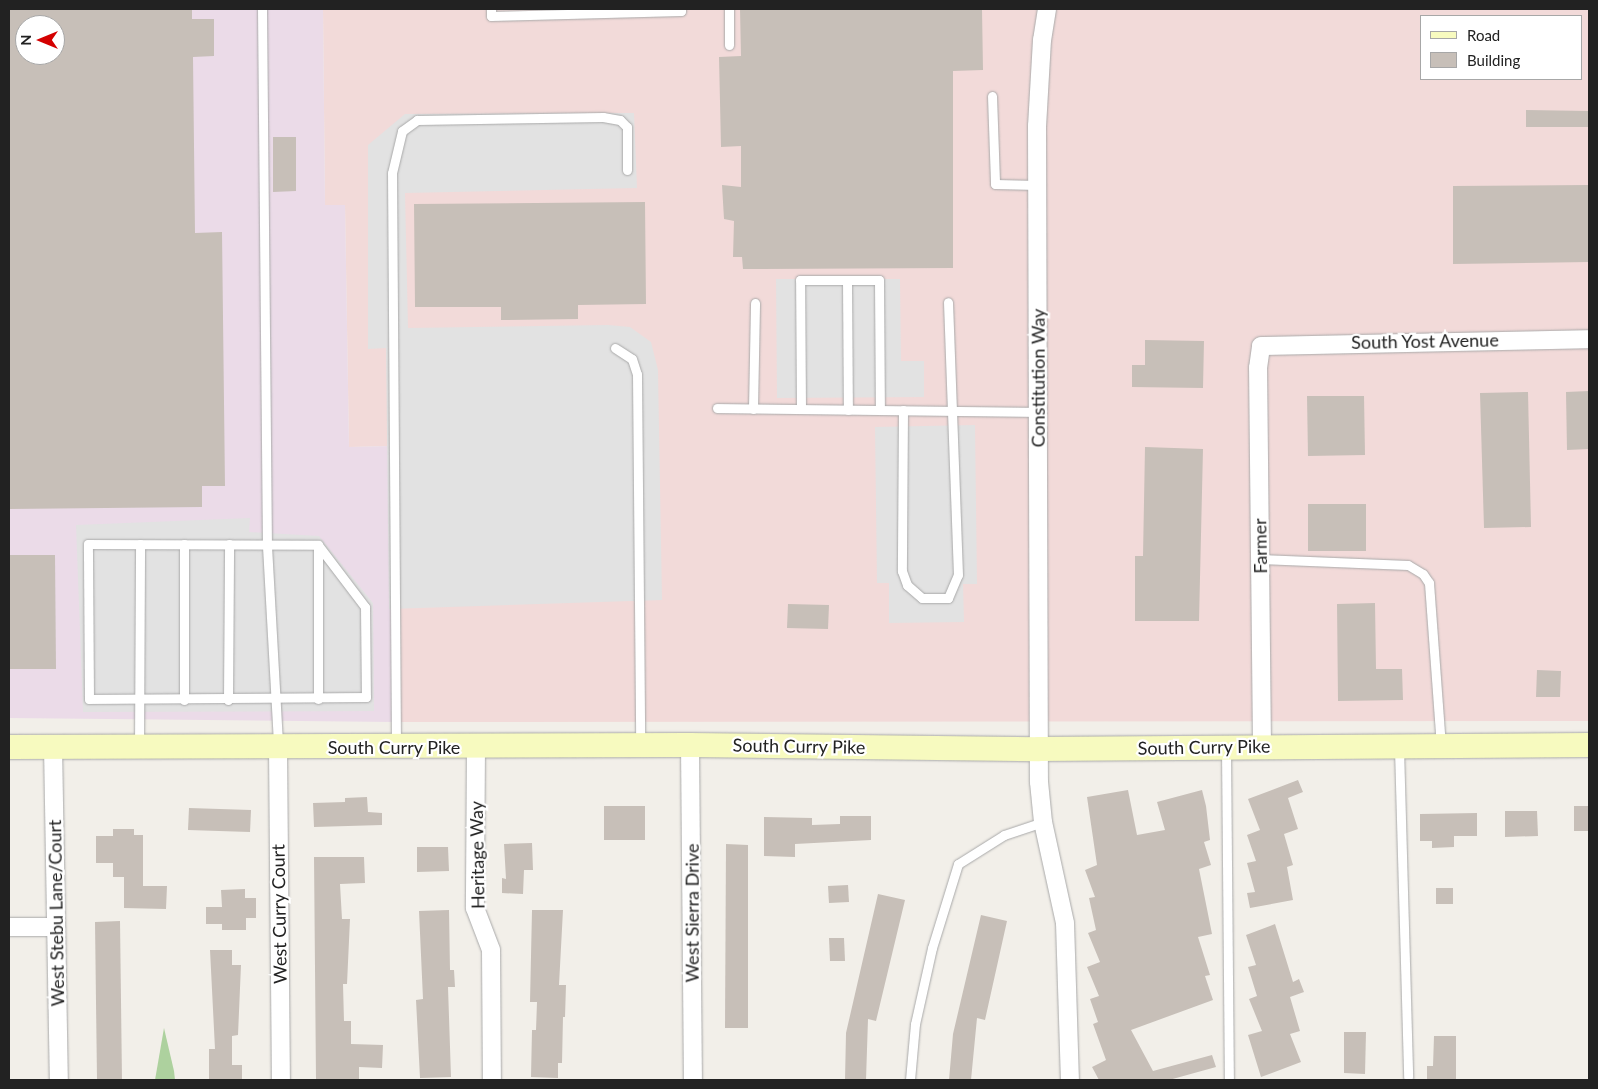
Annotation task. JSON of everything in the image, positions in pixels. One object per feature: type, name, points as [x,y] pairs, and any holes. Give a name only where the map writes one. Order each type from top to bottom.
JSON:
[{"type":"main road","name":"South Curry Pike","points":[[9,747],[690,745],[1039,749],[1589,745]]},
{"type":"street","name":"Constitution Way","points":[[1047,9],[1039,75],[1037,185],[1039,749],[1043,822],[1065,923],[1070,1080]]},
{"type":"street","name":"South Yost Avenue","points":[[1261,346],[1589,339]]},
{"type":"street","name":"Farmer","points":[[1261,346],[1258,368],[1262,746]]},
{"type":"street","name":"West Sierra Drive","points":[[690,745],[693,1080]]},
{"type":"street","name":"West Stebu Lane/Court","points":[[53,746],[55,927],[60,1080]]},
{"type":"street","name":"West Curry Court","points":[[278,747],[281,1080]]},
{"type":"street","name":"Heritage Way","points":[[476,747],[475,908],[491,950],[492,1080]]},
{"type":"street","points":[[9,927],[55,927]]},
{"type":"lane","points":[[262,9],[267,544],[278,747]]},
{"type":"lane","points":[[491,9],[491,16],[681,12],[681,9]]},
{"type":"lane","points":[[729,9],[729,45]]},
{"type":"lane","points":[[992,96],[995,184],[1037,185]]},
{"type":"lane","points":[[396,747],[392,173],[402,131],[417,120],[603,116],[620,120],[626,127],[627,170]]},
{"type":"lane","points":[[801,409],[800,280],[879,280],[880,410]]},
{"type":"lane","points":[[847,280],[848,410]]},
{"type":"lane","points":[[903,410],[902,571],[907,585],[922,598],[948,598],[958,575],[948,302]]},
{"type":"lane","points":[[754,409],[755,303]]},
{"type":"lane","points":[[615,348],[632,359],[637,374],[640,746]]},
{"type":"lane","points":[[717,408],[1038,412]]},
{"type":"lane","points":[[88,544],[318,544],[365,607],[366,697],[275,700],[89,699],[88,544]]},
{"type":"lane","points":[[139,747],[140,544]]},
{"type":"lane","points":[[184,544],[184,700]]},
{"type":"lane","points":[[228,700],[229,544]]},
{"type":"lane","points":[[318,544],[318,699]]},
{"type":"lane","points":[[1260,559],[1408,565],[1423,574],[1429,583],[1441,745]]},
{"type":"lane","points":[[1398,745],[1408,1077]]},
{"type":"lane","points":[[1226,747],[1229,1080]]},
{"type":"lane","points":[[910,1080],[915,1024],[932,948],[958,864],[1004,835],[1043,822]]},
{"type":"shaded area","points":[[9,9],[323,9],[325,205],[345,205],[349,447],[392,446],[393,722],[9,718]]},
{"type":"shaded area","points":[[323,9],[1589,9],[1589,721],[393,722],[392,446],[349,447],[345,205],[325,205]]},
{"type":"shaded area","points":[[634,113],[637,188],[405,193],[408,328],[608,325],[630,327],[651,342],[658,370],[662,600],[389,609],[386,348],[368,349],[368,145],[405,114]]},
{"type":"shaded area","points":[[776,279],[900,279],[901,361],[924,361],[924,397],[777,398]]},
{"type":"shaded area","points":[[975,425],[977,584],[963,584],[964,622],[889,623],[889,583],[877,583],[875,427]]},
{"type":"shaded area","points":[[250,518],[249,532],[319,536],[373,603],[374,711],[83,712],[76,525]]},
{"type":"green space","points":[[164,1028],[174,1071],[175,1080],[155,1080]]},
{"type":"building","points":[[9,9],[192,9],[192,19],[214,19],[214,56],[193,57],[195,233],[222,232],[225,486],[202,486],[202,507],[9,509]]},
{"type":"building","points":[[740,9],[982,9],[983,70],[953,71],[953,268],[743,269],[742,257],[733,257],[734,221],[724,219],[722,185],[741,187],[741,146],[721,147],[719,57],[741,56]]},
{"type":"building","points":[[1526,110],[1589,111],[1589,127],[1526,127]]},
{"type":"building","points":[[273,137],[296,137],[296,191],[273,192]]},
{"type":"building","points":[[1588,185],[1589,262],[1453,264],[1453,186]]},
{"type":"building","points":[[645,202],[646,304],[578,305],[578,319],[501,320],[501,307],[415,307],[414,204]]},
{"type":"building","points":[[1145,340],[1204,341],[1203,388],[1132,387],[1132,365],[1145,365]]},
{"type":"building","points":[[1589,391],[1589,449],[1567,450],[1566,392]]},
{"type":"building","points":[[1528,392],[1531,527],[1484,528],[1480,393]]},
{"type":"building","points":[[1307,396],[1364,396],[1365,455],[1308,456]]},
{"type":"building","points":[[1145,447],[1203,449],[1199,621],[1135,621],[1135,556],[1143,556]]},
{"type":"building","points":[[1308,504],[1366,504],[1366,551],[1308,551]]},
{"type":"building","points":[[9,555],[55,555],[56,669],[9,669]]},
{"type":"building","points":[[1375,603],[1376,669],[1402,669],[1403,700],[1338,701],[1337,604]]},
{"type":"building","points":[[788,604],[829,605],[828,629],[787,628]]},
{"type":"building","points":[[1537,670],[1561,671],[1560,697],[1536,697]]},
{"type":"building","points":[[1298,780],[1303,792],[1288,798],[1298,829],[1284,834],[1293,865],[1287,867],[1293,900],[1250,908],[1247,893],[1255,892],[1247,863],[1256,861],[1247,835],[1260,830],[1248,799]]},
{"type":"building","points":[[1128,790],[1137,835],[1165,830],[1157,802],[1202,790],[1206,806],[1210,840],[1204,842],[1211,865],[1199,869],[1212,934],[1198,937],[1210,975],[1205,976],[1213,1000],[1131,1030],[1153,1071],[1212,1055],[1216,1067],[1169,1080],[1099,1080],[1092,1067],[1106,1060],[1093,1024],[1098,1022],[1090,999],[1099,996],[1087,967],[1100,962],[1088,933],[1096,930],[1089,898],[1095,897],[1085,870],[1097,865],[1087,797]]},
{"type":"building","points":[[367,797],[368,812],[382,813],[382,825],[314,827],[313,803],[345,802],[345,798]]},
{"type":"building","points":[[604,806],[645,806],[645,840],[604,840]]},
{"type":"building","points":[[1574,806],[1589,806],[1589,831],[1574,831]]},
{"type":"building","points":[[189,808],[251,810],[250,832],[188,830]]},
{"type":"building","points":[[1505,811],[1537,811],[1538,836],[1505,837]]},
{"type":"building","points":[[1477,813],[1477,836],[1454,836],[1454,847],[1432,848],[1432,841],[1420,841],[1420,814]]},
{"type":"building","points":[[840,816],[871,816],[871,840],[795,844],[795,857],[764,856],[764,817],[812,818],[812,825],[840,824]]},
{"type":"building","points":[[113,829],[134,829],[134,835],[143,835],[143,886],[167,886],[166,909],[124,908],[124,877],[113,877],[113,863],[96,863],[96,836],[113,836]]},
{"type":"building","points":[[532,843],[533,870],[524,870],[523,894],[502,893],[502,878],[506,879],[504,844]]},
{"type":"building","points":[[726,844],[748,845],[748,1028],[725,1028]]},
{"type":"building","points":[[417,847],[448,847],[449,871],[417,872]]},
{"type":"building","points":[[314,857],[364,857],[365,883],[340,884],[342,919],[350,919],[347,984],[343,984],[344,1021],[351,1021],[351,1044],[383,1045],[382,1068],[359,1067],[359,1080],[316,1080]]},
{"type":"building","points":[[848,885],[849,902],[829,903],[828,886]]},
{"type":"building","points":[[1436,888],[1453,888],[1453,904],[1436,904]]},
{"type":"building","points":[[245,889],[245,898],[256,898],[256,918],[246,918],[246,930],[222,930],[222,924],[206,924],[206,907],[222,907],[221,890]]},
{"type":"building","points":[[878,894],[905,900],[876,1021],[868,1019],[866,1080],[845,1080],[846,1033]]},
{"type":"building","points":[[449,910],[450,970],[454,970],[455,987],[448,987],[451,1077],[420,1078],[416,1000],[423,999],[419,911]]},
{"type":"building","points":[[532,910],[563,910],[559,985],[566,985],[562,1063],[558,1063],[558,1078],[531,1077],[532,1030],[536,1030],[537,1002],[530,1002]]},
{"type":"building","points":[[981,915],[1007,921],[985,1020],[977,1018],[971,1080],[949,1080],[953,1034]]},
{"type":"building","points":[[120,921],[122,1080],[97,1080],[95,922]]},
{"type":"building","points":[[1275,924],[1293,982],[1299,979],[1304,992],[1290,997],[1300,1031],[1290,1034],[1301,1062],[1261,1077],[1248,1035],[1262,1031],[1249,999],[1257,996],[1248,967],[1256,965],[1246,935]]},
{"type":"building","points":[[829,938],[844,938],[845,961],[830,961]]},
{"type":"building","points":[[210,950],[232,950],[232,965],[241,965],[238,1035],[232,1036],[232,1065],[242,1065],[242,1080],[209,1080],[209,1049],[215,1049]]},
{"type":"building","points":[[1344,1032],[1366,1032],[1365,1074],[1344,1073]]},
{"type":"building","points":[[1434,1036],[1456,1036],[1456,1080],[1427,1080],[1427,1066],[1433,1066]]}]
